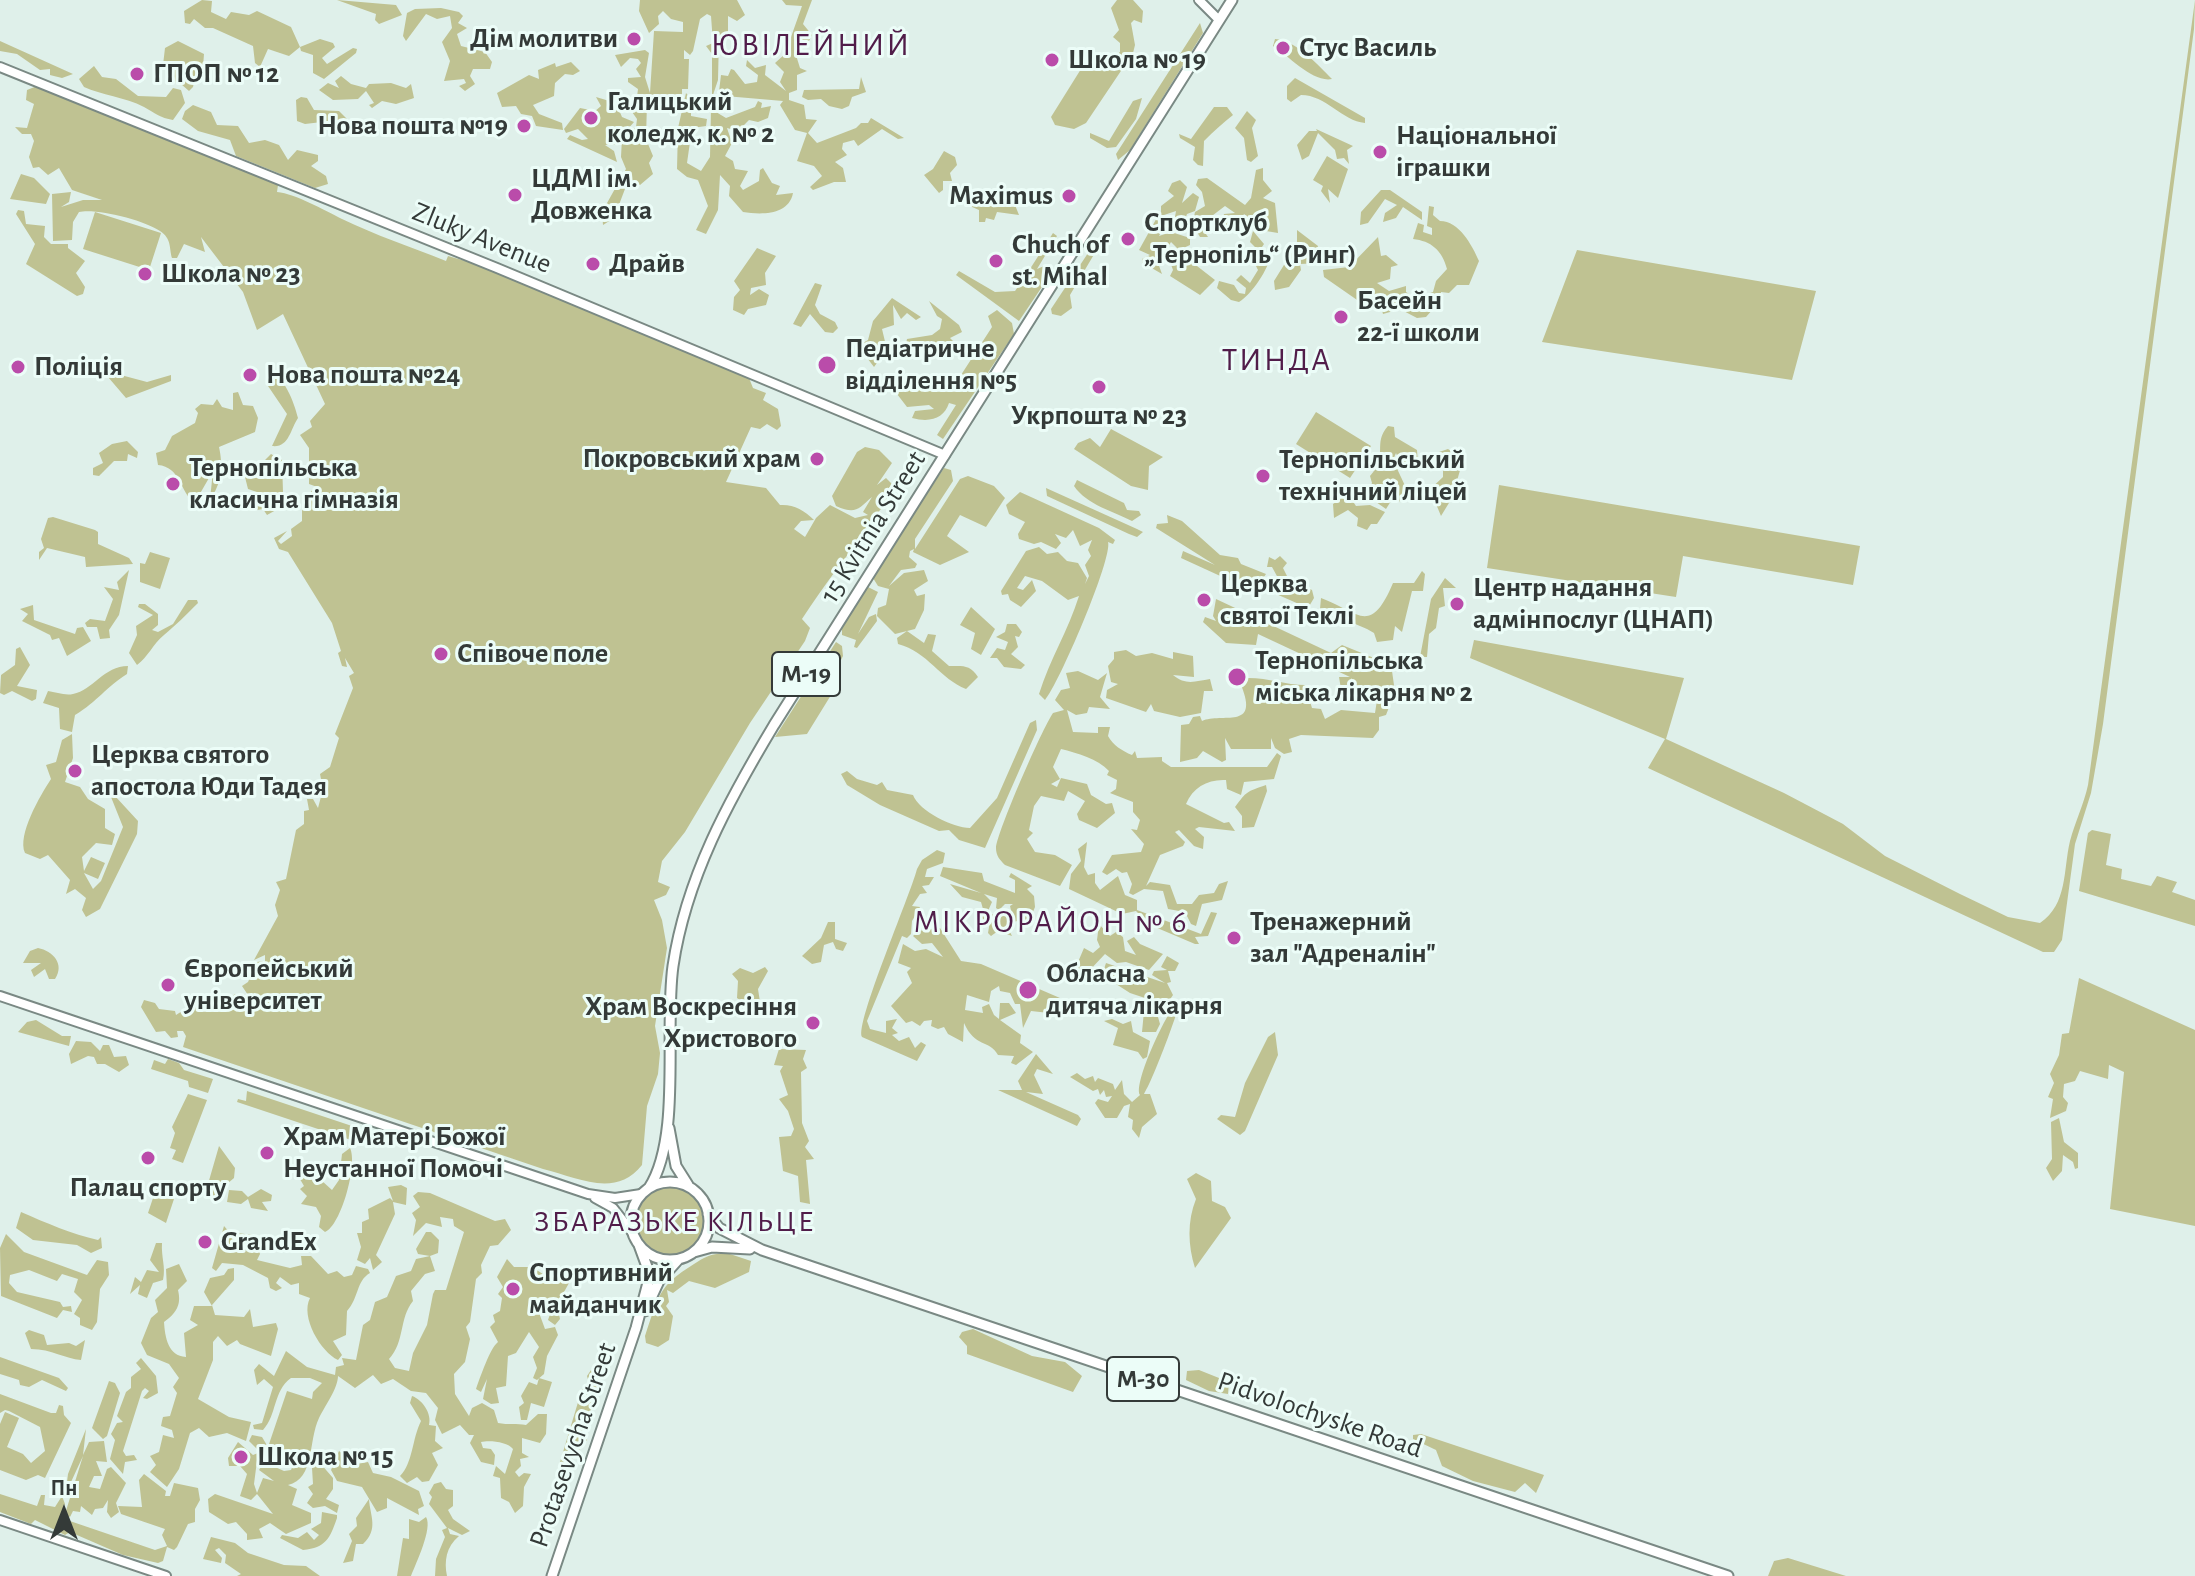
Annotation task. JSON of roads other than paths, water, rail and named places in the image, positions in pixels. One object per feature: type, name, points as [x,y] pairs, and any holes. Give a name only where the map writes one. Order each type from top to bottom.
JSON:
[{"type":"highway","name":"15 Kvitnia Street","points":[[692,1189],[676,1166],[668,1121],[667,1041],[673,965],[701,864],[726,806],[757,752],[1232,0]]},
{"type":"highway","name":"15 Kvitnia Street","points":[[645,1191],[661,1165],[668,1121]]},
{"type":"highway","points":[[645,1191],[675,1182],[692,1189]]},
{"type":"highway","name":"М-19","points":[[692,1189],[702,1200],[708,1214]]},
{"type":"highway","name":"М-19","points":[[632,1232],[634,1206],[645,1191]]},
{"type":"highway","points":[[632,1232],[639,1245],[657,1258],[680,1258],[691,1254],[705,1236],[708,1214]]},
{"type":"highway","name":"Pidvolochyske Road","points":[[708,1214],[719,1228],[762,1250],[1728,1576]]},
{"type":"highway","name":"Protasevycha Street","points":[[552,1576],[636,1328],[650,1275],[639,1245]]},
{"type":"highway","name":"Pidvolochyske Road","points":[[691,1254],[712,1247],[762,1250]]},
{"type":"highway","name":"Protasevycha Street","points":[[636,1328],[659,1281],[680,1258]]},
{"type":"main road","points":[[1199,0],[1219,20]]},
{"type":"main road","name":"Zluky Avenue","points":[[0,67],[497,268],[945,455]]},
{"type":"main road","points":[[0,996],[588,1194],[615,1198],[645,1191]]},
{"type":"main road","points":[[588,1194],[613,1208],[632,1232]]},
{"type":"main road","points":[[0,1520],[166,1576]]},
{"type":"place","name":"Дім молитви","points":[[634,39]]},
{"type":"place","name":"Стус Василь","points":[[1283,48]]},
{"type":"place","name":"Школа № 19","points":[[1052,60]]},
{"type":"place","name":"ГПОП № 12","points":[[137,74]]},
{"type":"place","name":"Галицький коледж, к. № 2","points":[[591,118]]},
{"type":"place","name":"Нова пошта №19","points":[[524,126]]},
{"type":"place","name":"Національної іграшки","points":[[1380,152]]},
{"type":"place","name":"ЦДМІ ім. Довженка","points":[[515,195]]},
{"type":"place","name":"Maximus","points":[[1069,196]]},
{"type":"place","name":"Спортклуб „Тернопіль“ (Ринг)","points":[[1128,239]]},
{"type":"place","name":"Chuch of st. Mihal","points":[[996,261]]},
{"type":"place","name":"Драйв","points":[[593,264]]},
{"type":"place","name":"Школа № 23","points":[[145,274]]},
{"type":"place","name":"Басейн 22-ї школи","points":[[1341,317]]},
{"type":"place","name":"Педіатричне відділення №5","points":[[827,365]]},
{"type":"place","name":"Поліція","points":[[18,367]]},
{"type":"place","name":"Нова пошта №24","points":[[250,375]]},
{"type":"place","name":"Укрпошта № 23","points":[[1099,387]]},
{"type":"place","name":"Покровський храм","points":[[817,459]]},
{"type":"place","name":"Тернопільський технічний ліцей","points":[[1263,476]]},
{"type":"place","name":"Тернопільська класична гімназія","points":[[173,484]]},
{"type":"place","name":"Церква святої Теклі","points":[[1204,600]]},
{"type":"place","name":"Центр надання адмінпослуг (ЦНАП)","points":[[1457,604]]},
{"type":"place","name":"Співоче поле","points":[[441,654]]},
{"type":"place","name":"Тернопільська міська лікарня № 2","points":[[1237,677]]},
{"type":"place","name":"Церква святого апостола Юди Тадея","points":[[75,771]]},
{"type":"place","name":"Тренажерний зал \"Адреналін\"","points":[[1234,938]]},
{"type":"place","name":"Європейський університет","points":[[168,985]]},
{"type":"place","name":"Обласна дитяча лікарня","points":[[1028,990]]},
{"type":"place","name":"Храм Воскресіння Христового","points":[[813,1023]]},
{"type":"place","name":"Храм Матері Божої Неустанної Помочі","points":[[267,1153]]},
{"type":"place","name":"Палац спорту","points":[[148,1158]]},
{"type":"place","name":"GrandEx","points":[[205,1242]]},
{"type":"place","name":"Спортивний майданчик","points":[[513,1289]]},
{"type":"place","name":"Школа № 15","points":[[241,1457]]},
{"type":"district","name":"ЮВІЛЕЙНИЙ","points":[[811,45]]},
{"type":"district","name":"ТИНДА","points":[[1277,360]]},
{"type":"district","name":"МІКРОРАЙОН № 6","points":[[1051,922]]},
{"type":"district","name":"ЗБАРАЗЬКЕ КІЛЬЦЕ","points":[[675,1222]]}]
